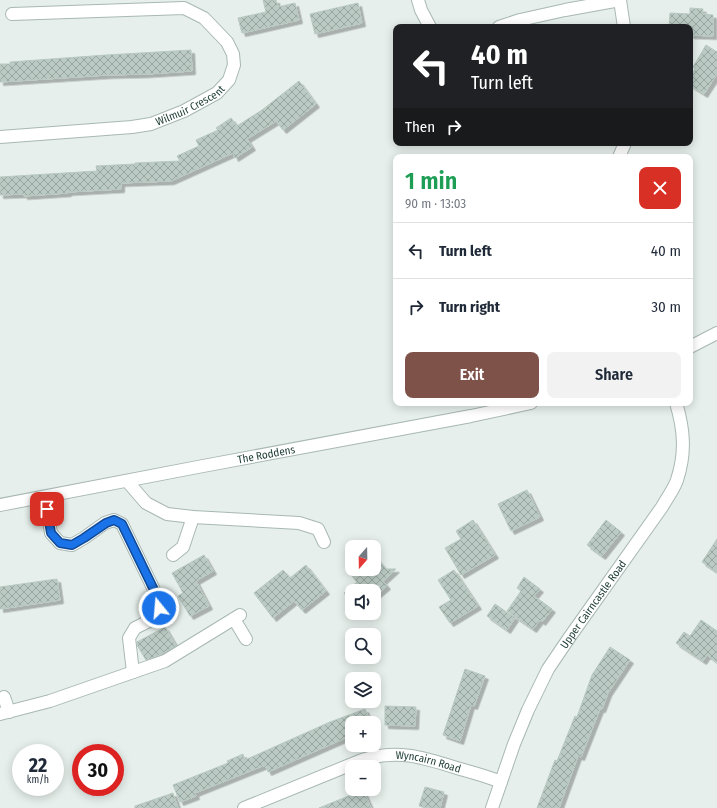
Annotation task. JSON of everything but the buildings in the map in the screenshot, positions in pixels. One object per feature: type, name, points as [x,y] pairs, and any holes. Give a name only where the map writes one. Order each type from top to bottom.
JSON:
[{"type":"street","points":[[418,0],[421,10],[428,24]]},
{"type":"street","points":[[508,24],[565,10],[620,0],[624,24]]},
{"type":"street","name":"Wilmuir Crescent","points":[[0,137],[132,127],[151,124],[184,111],[217,92],[229,80],[234,65],[233,54],[227,42],[204,18],[184,8],[12,14]]},
{"type":"street","points":[[693,345],[717,333]]},
{"type":"street","name":"The Roddens","points":[[0,505],[517,406]]},
{"type":"street","name":"Upper Cairncastle Road","points":[[492,808],[514,744],[528,710],[548,669],[662,507],[677,480],[683,456],[683,435],[682,425],[676,406]]},
{"type":"street","points":[[127,481],[146,503],[167,514],[193,517],[299,523],[318,530],[324,542]]},
{"type":"street","points":[[45,497],[51,533],[60,543],[72,545],[106,523],[114,520],[122,524],[155,592],[159,608],[151,620],[135,628],[128,638],[133,672]]},
{"type":"street","points":[[173,556],[183,547],[193,517]]},
{"type":"street","points":[[4,697],[4,713],[50,701],[165,661],[237,617],[246,639]]},
{"type":"street","name":"Wyncairn Road","points":[[244,808],[362,760],[383,755],[405,755],[425,758],[501,782]]},
{"type":"route","points":[[47,509],[51,533],[60,543],[72,545],[106,523],[114,520],[122,524],[155,592],[159,608]]}]
